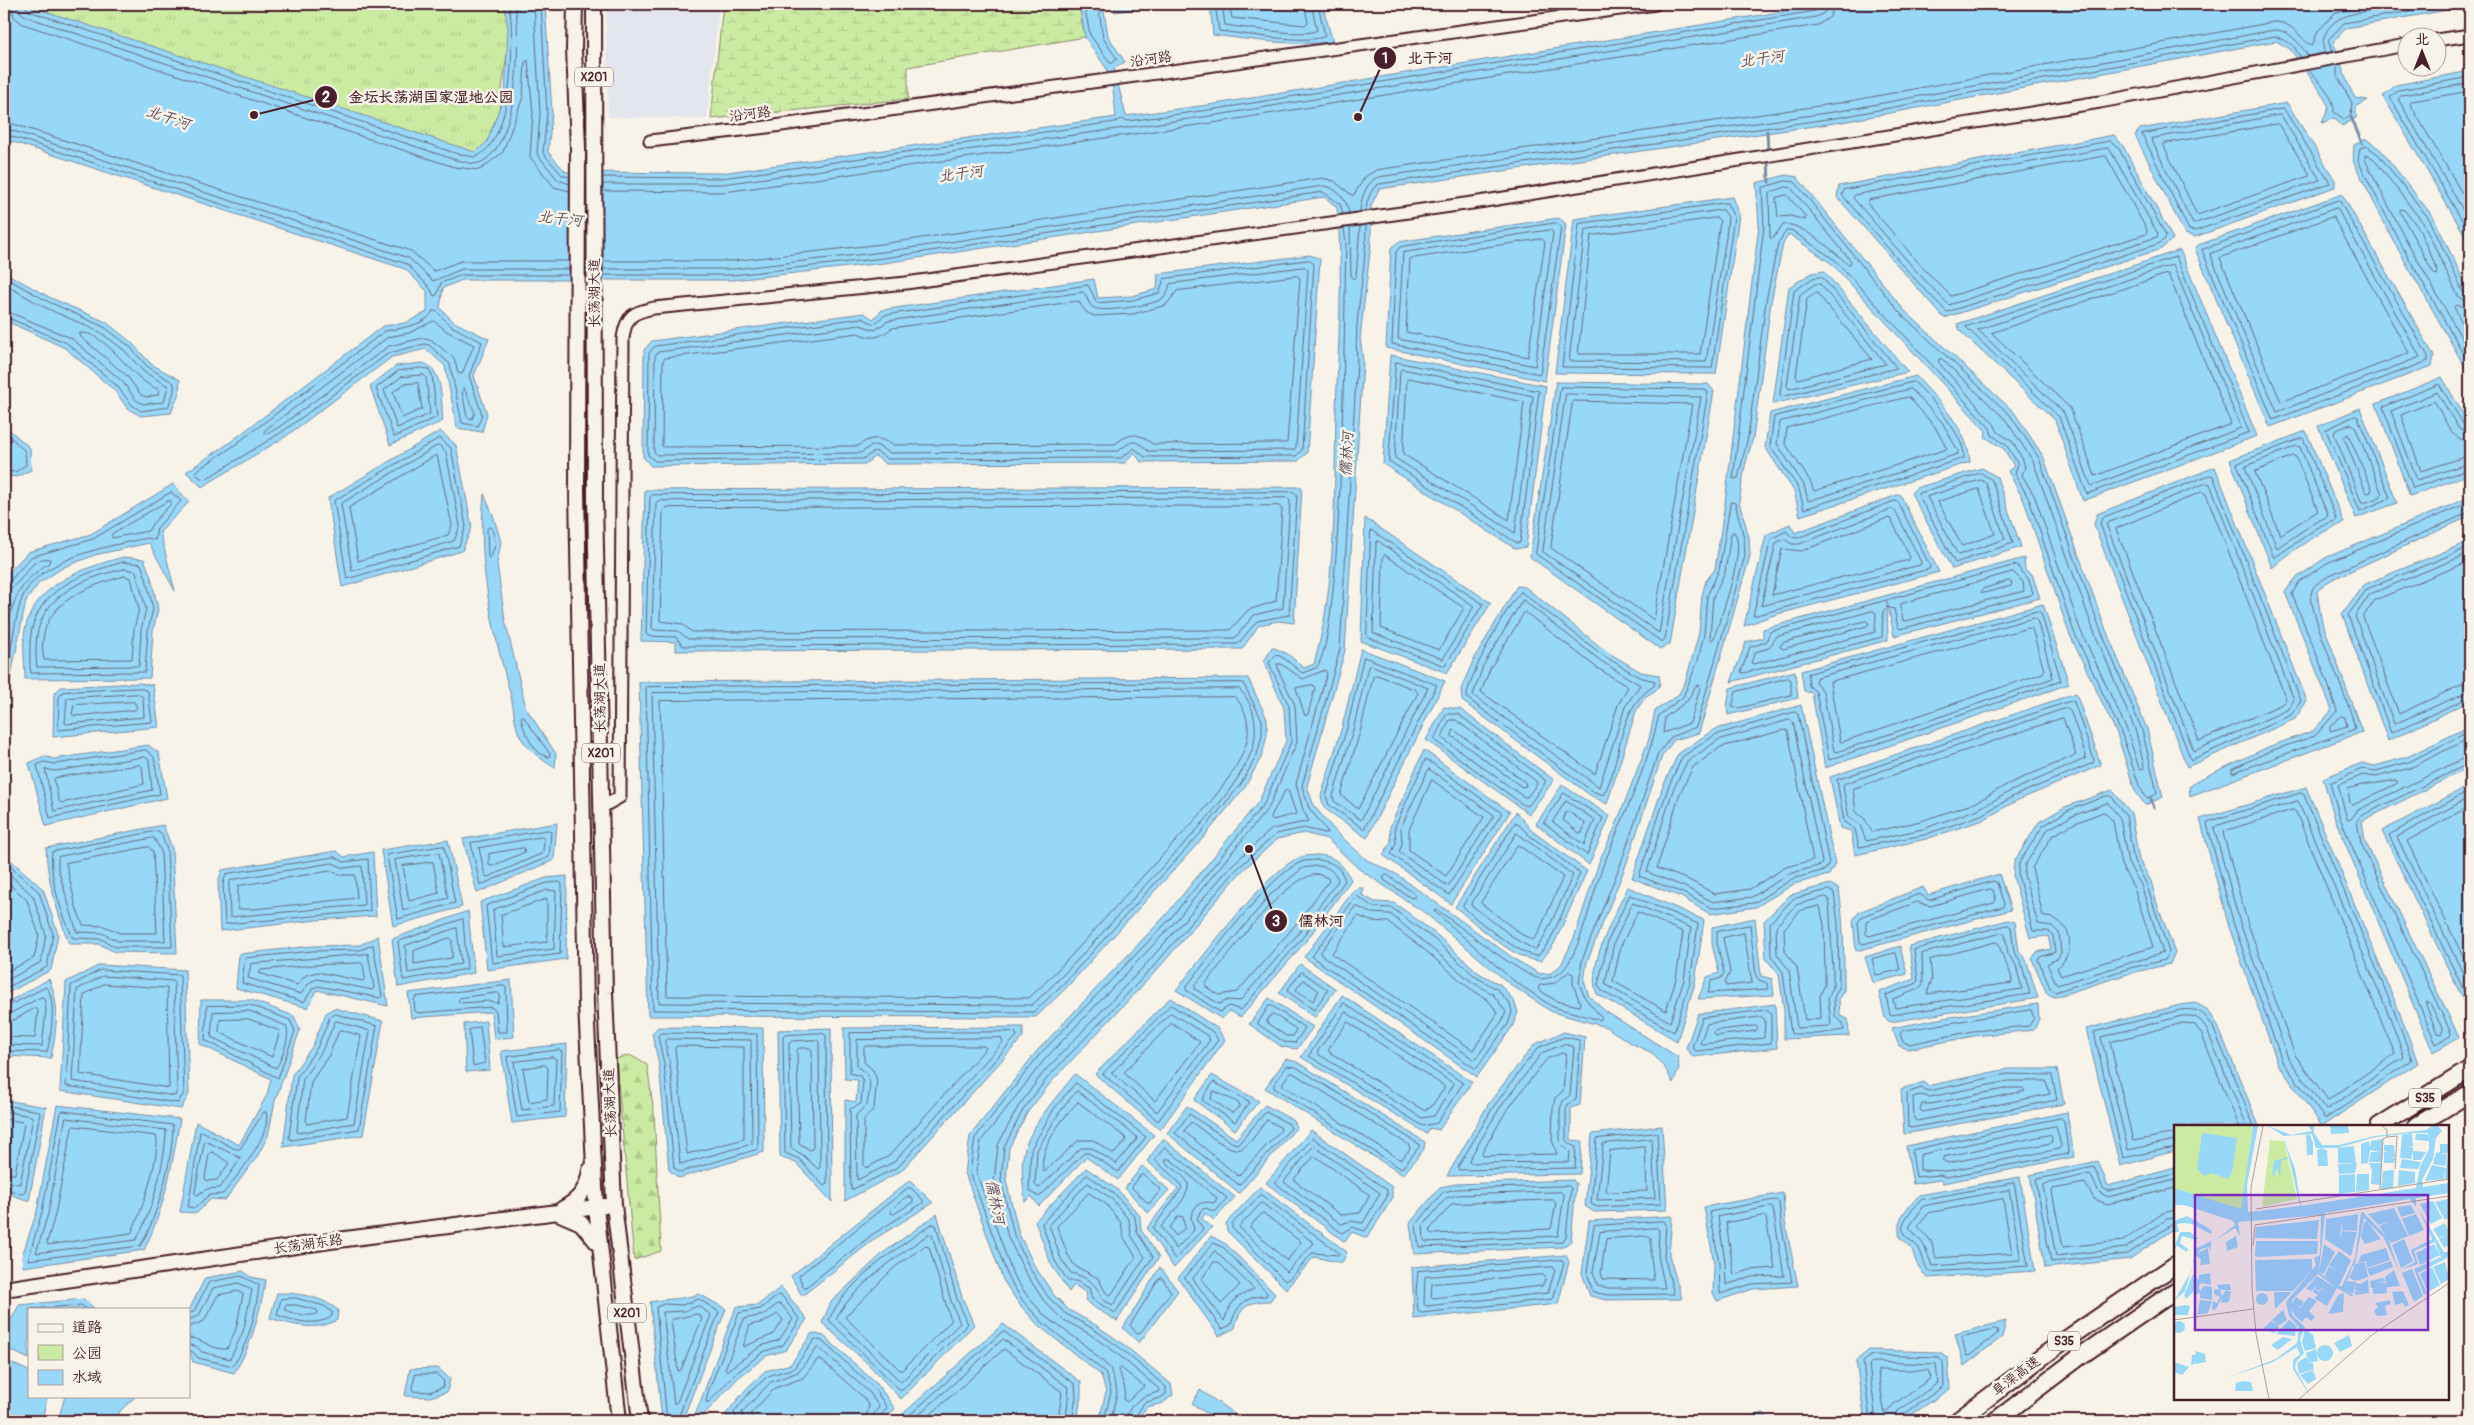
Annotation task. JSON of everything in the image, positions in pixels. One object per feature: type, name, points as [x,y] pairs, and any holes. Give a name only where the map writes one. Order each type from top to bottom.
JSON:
[{"type":"highway","name":"S35","points":[[2381,1125],[2470,1069]]},
{"type":"highway","name":"S35","points":[[2418,1125],[2470,1093]]},
{"type":"highway","name":"阜溧高速","points":[[1957,1421],[2058,1345],[2174,1266]]},
{"type":"highway","name":"阜溧高速","points":[[1995,1421],[2082,1355],[2174,1292]]},
{"type":"main road","name":"长荡湖大道","points":[[575,4],[574,49],[578,148],[577,490],[586,1005],[596,1207],[619,1421]]},
{"type":"main road","name":"长荡湖大道","points":[[594,4],[593,302],[606,993],[614,1205],[640,1421]]},
{"type":"main road","points":[[555,1212],[577,1200],[588,1185],[594,1145]]},
{"type":"main road","name":"长荡湖东路","points":[[4,1289],[330,1241],[614,1205]]},
{"type":"main road","points":[[555,1212],[581,1223],[600,1248]]},
{"type":"street","name":"沿河路","points":[[650,141],[767,127],[1656,4]]},
{"type":"street","points":[[2446,39],[2470,35]]},
{"type":"street","points":[[602,807],[620,796],[623,338],[625,323],[637,312],[654,308],[906,283],[1479,202],[2100,102],[2396,47]]},
{"type":"shaded area","points":[[606,4],[719,4],[707,119],[608,117]]},
{"type":"green space","points":[[4,4],[514,4],[490,174]]},
{"type":"green space","points":[[723,4],[1079,4],[1085,37],[908,67],[908,99],[711,119]]},
{"type":"green space","points":[[630,1055],[647,1065],[654,1113],[661,1251],[634,1260],[616,1059]]},
{"type":"water","points":[[4,4],[23,4],[475,152],[487,142],[505,93],[508,28],[504,4],[545,4],[552,113],[548,152],[566,172],[721,173],[1116,117],[1113,89],[1106,68],[1085,37],[1079,4],[1103,4],[1108,36],[1125,62],[1114,68],[1126,116],[1215,104],[1829,4],[2470,4],[2470,6],[2346,28],[2333,42],[2355,98],[2368,100],[2356,107],[2356,118],[2342,126],[2334,118],[2322,123],[2329,107],[2319,89],[2290,49],[2276,41],[1842,122],[1379,189],[1371,206],[1371,243],[1360,338],[1363,361],[1345,650],[1307,786],[1314,806],[1336,832],[1367,860],[1396,874],[1516,960],[1540,974],[1551,973],[1561,965],[1574,938],[1600,859],[1614,830],[1649,739],[1655,711],[1679,694],[1686,680],[1699,633],[1702,595],[1706,581],[1715,569],[1725,503],[1759,225],[1756,183],[1786,175],[1797,177],[1904,310],[2014,412],[2043,456],[2104,625],[2147,729],[2163,797],[2145,805],[2135,791],[2117,734],[2069,633],[2024,501],[2008,471],[2014,466],[2004,449],[1985,437],[1986,431],[1832,264],[1789,234],[1783,244],[1771,302],[1753,438],[1745,466],[1739,502],[1749,537],[1750,556],[1699,733],[1674,740],[1662,756],[1626,865],[1587,962],[1584,981],[1589,996],[1605,1011],[1678,1057],[1679,1069],[1673,1083],[1665,1068],[1652,1053],[1631,1043],[1606,1027],[1552,1012],[1511,985],[1425,913],[1359,869],[1327,839],[1304,833],[1277,839],[1240,873],[1157,970],[1052,1081],[1027,1113],[1009,1148],[1006,1180],[1019,1234],[1035,1267],[1054,1295],[1069,1310],[1122,1343],[1171,1384],[1173,1395],[1163,1403],[1147,1407],[1136,1421],[1099,1421],[1106,1392],[1101,1375],[1038,1325],[1019,1304],[1003,1280],[965,1173],[970,1136],[1037,1051],[1166,915],[1259,801],[1286,741],[1284,708],[1264,662],[1272,647],[1288,654],[1304,668],[1314,664],[1327,602],[1333,539],[1340,309],[1337,207],[1324,197],[884,263],[733,280],[462,280],[443,288],[440,308],[454,322],[489,339],[474,376],[487,414],[482,432],[457,428],[445,366],[426,349],[392,357],[285,437],[202,487],[186,472],[229,443],[383,326],[405,323],[427,312],[427,291],[405,269],[4,139]]},
{"type":"water","points":[[1114,4],[1168,4],[1115,12]]},
{"type":"water","points":[[1210,4],[1322,4],[1333,42],[1288,43],[1213,35]]},
{"type":"water","points":[[1333,4],[1395,4],[1334,9]]},
{"type":"water","points":[[2470,71],[2470,244],[2383,96],[2396,85],[2433,78],[2446,78],[2446,76]]},
{"type":"water","points":[[2287,103],[2335,180],[2335,187],[2195,237],[2185,234],[2135,135],[2140,129]]},
{"type":"water","points":[[2114,135],[2123,146],[2173,239],[2161,249],[1944,318],[1837,197],[1839,186]]},
{"type":"water","points":[[2366,139],[2381,150],[2434,218],[2470,294],[2470,376],[2394,242],[2353,161],[2354,145]]},
{"type":"water","points":[[2342,194],[2434,356],[2432,366],[2270,427],[2195,249],[2198,245]]},
{"type":"water","points":[[1732,197],[1739,215],[1716,374],[1555,373],[1574,219]]},
{"type":"water","points":[[1559,218],[1566,224],[1545,381],[1386,348],[1391,248],[1398,242]]},
{"type":"water","points":[[2180,250],[2257,436],[2083,501],[2055,420],[1961,332],[1957,324]]},
{"type":"water","points":[[1310,255],[1320,259],[1307,453],[1298,461],[1141,462],[1134,452],[1125,463],[886,464],[875,456],[866,464],[651,466],[643,457],[644,350],[652,341],[864,313],[873,319],[882,310],[1094,279],[1098,298],[1132,296],[1157,289],[1158,274]]},
{"type":"water","points":[[1824,271],[1908,372],[1773,404],[1789,287],[1812,273]]},
{"type":"water","points":[[4,272],[51,298],[106,322],[131,342],[151,364],[180,380],[179,393],[171,413],[141,416],[128,409],[114,390],[65,348],[4,320]]},
{"type":"water","points":[[1390,355],[1546,386],[1526,547],[1516,549],[1383,464]]},
{"type":"water","points":[[422,363],[429,366],[438,378],[443,421],[390,445],[370,386],[396,366]]},
{"type":"water","points":[[1916,376],[1958,426],[1968,450],[1970,462],[1800,516],[1794,491],[1765,447],[1770,413]]},
{"type":"water","points":[[2442,377],[2470,426],[2470,474],[2410,496],[2376,404]]},
{"type":"water","points":[[1556,382],[1708,384],[1714,391],[1670,644],[1660,649],[1530,557]]},
{"type":"water","points":[[2360,408],[2397,503],[2356,518],[2318,426]]},
{"type":"water","points":[[4,425],[30,448],[31,470],[16,477],[4,475]]},
{"type":"water","points":[[440,431],[456,445],[472,527],[462,551],[342,587],[328,498]]},
{"type":"water","points":[[2306,431],[2344,523],[2306,542],[2272,568],[2230,460]]},
{"type":"water","points":[[2215,467],[2307,701],[2295,719],[2187,767],[2094,525],[2097,514]]},
{"type":"water","points":[[1982,468],[1997,477],[2021,547],[1952,569],[1911,493],[1916,488]]},
{"type":"water","points":[[173,484],[189,502],[160,532],[175,591],[149,543],[95,555],[64,567],[39,583],[26,601],[4,710],[4,587],[7,574],[28,552],[91,534]]},
{"type":"water","points":[[1302,487],[1294,623],[1278,621],[1259,625],[1242,649],[676,651],[676,642],[641,641],[645,490]]},
{"type":"water","points":[[484,494],[501,542],[497,564],[505,620],[526,708],[556,754],[555,768],[526,745],[516,725],[497,644],[484,570],[482,520]]},
{"type":"water","points":[[1900,494],[1939,572],[1774,615],[1744,626],[1766,535],[1790,524],[1795,533]]},
{"type":"water","points":[[2470,497],[2470,516],[2331,580],[2317,591],[2321,618],[2362,732],[2190,796],[2189,787],[2198,780],[2268,747],[2313,731],[2332,710],[2285,592],[2295,579],[2325,558]]},
{"type":"water","points":[[1365,518],[1491,603],[1447,673],[1361,641]]},
{"type":"water","points":[[2470,541],[2470,701],[2388,741],[2342,614],[2363,585]]},
{"type":"water","points":[[123,557],[144,559],[151,577],[158,609],[153,631],[150,678],[25,679],[25,629],[30,613],[39,600],[63,580],[92,567]]},
{"type":"water","points":[[2024,558],[2025,570],[2032,574],[2040,598],[1894,636],[1887,601],[1888,640],[1731,682],[1746,642],[1763,638],[1763,629]]},
{"type":"water","points":[[1517,586],[1525,587],[1607,652],[1641,672],[1659,675],[1660,683],[1658,689],[1646,696],[1636,711],[1607,804],[1590,795],[1462,701],[1461,689],[1473,661]]},
{"type":"water","points":[[2043,604],[2069,684],[1825,768],[1812,693],[1804,691],[1801,671]]},
{"type":"water","points":[[1361,649],[1445,681],[1367,838],[1324,808],[1321,796],[1342,727]]},
{"type":"water","points":[[1795,671],[1798,698],[1728,715],[1727,707],[1730,688]]},
{"type":"water","points":[[1248,678],[1267,719],[1267,735],[1262,756],[1245,787],[1203,838],[1067,987],[1036,1017],[648,1016],[639,682]]},
{"type":"water","points":[[139,683],[153,685],[159,727],[53,737],[54,694],[61,687]]},
{"type":"water","points":[[2076,693],[2101,765],[2016,801],[1983,820],[1926,839],[1855,855],[1851,831],[1840,828],[1830,777]]},
{"type":"water","points":[[1801,705],[1835,864],[1829,875],[1794,884],[1756,907],[1710,914],[1681,897],[1632,878],[1663,786],[1678,754],[1713,730]]},
{"type":"water","points":[[1444,707],[1460,709],[1554,780],[1529,814],[1426,740]]},
{"type":"water","points":[[2470,726],[2470,767],[2362,821],[2365,841],[2459,1037],[2433,1052],[2335,819],[2323,778],[2362,763],[2375,766],[2407,757]]},
{"type":"water","points":[[148,745],[159,753],[167,798],[46,826],[29,763],[44,756],[54,759]]},
{"type":"water","points":[[1424,750],[1510,812],[1451,904],[1383,855],[1391,842],[1390,827]]},
{"type":"water","points":[[1562,785],[1610,816],[1589,865],[1536,824]]},
{"type":"water","points":[[2470,785],[2470,1014],[2382,831]]},
{"type":"water","points":[[2306,787],[2401,1016],[2418,1063],[2324,1125],[2321,1125],[2278,1064],[2229,927],[2200,819]]},
{"type":"water","points":[[2112,790],[2131,813],[2139,860],[2151,881],[2158,907],[2175,952],[2170,964],[2131,973],[2055,997],[2047,994],[2032,959],[2037,952],[2051,949],[2048,936],[2030,938],[2013,876],[2014,862],[2039,822],[2065,807]]},
{"type":"water","points":[[1516,812],[1532,831],[1587,871],[1554,944],[1541,961],[1519,955],[1485,932],[1455,907]]},
{"type":"water","points":[[557,823],[554,860],[477,893],[463,839]]},
{"type":"water","points":[[163,825],[172,848],[177,953],[115,952],[99,944],[69,944],[51,885],[46,848]]},
{"type":"water","points":[[448,840],[462,907],[393,926],[381,850]]},
{"type":"water","points":[[337,851],[344,857],[373,852],[376,916],[317,920],[220,931],[218,882],[222,870]]},
{"type":"water","points":[[4,854],[43,889],[58,934],[51,970],[4,995]]},
{"type":"water","points":[[1316,855],[1333,859],[1345,869],[1351,880],[1306,941],[1241,1017],[1229,1011],[1222,1019],[1176,990],[1236,916],[1271,878],[1287,864],[1304,856]]},
{"type":"water","points":[[1999,874],[2011,910],[1856,951],[1853,920],[1859,912],[1923,887],[1928,895]]},
{"type":"water","points":[[567,876],[566,959],[487,970],[480,902],[546,878]]},
{"type":"water","points":[[1830,884],[1839,889],[1841,902],[1844,991],[1839,998],[1840,1016],[1848,1019],[1849,1036],[1784,1039],[1784,1011],[1779,974],[1766,959],[1764,921],[1790,895]]},
{"type":"water","points":[[1628,887],[1704,920],[1695,983],[1677,1041],[1597,994],[1594,983],[1598,955]]},
{"type":"water","points":[[1364,888],[1362,895],[1375,902],[1394,903],[1407,912],[1438,936],[1479,973],[1501,985],[1514,1001],[1518,1012],[1512,1027],[1477,1077],[1304,957],[1354,890]]},
{"type":"water","points":[[468,911],[474,973],[398,987],[392,939]]},
{"type":"water","points":[[1755,918],[1761,976],[1772,979],[1774,995],[1698,999],[1707,977],[1719,973],[1712,944],[1712,927]]},
{"type":"water","points":[[2008,920],[2015,922],[2019,951],[2026,959],[2038,998],[1890,1022],[1885,1018],[1879,992],[1914,979],[1909,946]]},
{"type":"water","points":[[378,936],[388,1006],[317,990],[308,1008],[236,988],[239,954],[312,946],[360,945]]},
{"type":"water","points":[[1900,946],[1907,974],[1873,983],[1865,957]]},
{"type":"water","points":[[1300,964],[1336,989],[1315,1017],[1279,993]]},
{"type":"water","points":[[100,965],[185,970],[189,1094],[181,1109],[60,1091],[66,982]]},
{"type":"water","points":[[49,979],[53,989],[56,1008],[56,1028],[51,1058],[4,1056],[4,1004]]},
{"type":"water","points":[[511,980],[514,1037],[494,1039],[491,1012],[411,1018],[408,993]]},
{"type":"water","points":[[1342,995],[1472,1082],[1439,1130],[1430,1128],[1427,1134],[1301,1057]]},
{"type":"water","points":[[1170,998],[1217,1028],[1225,1040],[1160,1130],[1095,1074]]},
{"type":"water","points":[[1269,998],[1313,1027],[1297,1049],[1282,1047],[1249,1024]]},
{"type":"water","points":[[201,1000],[251,1000],[294,1016],[300,1030],[275,1101],[268,1136],[257,1157],[225,1200],[211,1199],[197,1213],[180,1212],[196,1122],[239,1145],[267,1095],[271,1079],[200,1044]]},
{"type":"water","points":[[2196,1003],[2208,1010],[2217,1024],[2259,1125],[2174,1125],[2174,1151],[2120,1166],[2086,1029],[2180,1005]]},
{"type":"water","points":[[1775,1004],[1777,1048],[1693,1057],[1686,1048],[1698,1014]]},
{"type":"water","points":[[2038,1004],[2039,1019],[2034,1030],[1974,1036],[1908,1049],[1899,1046],[1892,1028],[1943,1018]]},
{"type":"water","points":[[334,1008],[383,1021],[363,1135],[283,1147],[292,1075],[313,1045],[326,1013]]},
{"type":"water","points":[[486,1021],[490,1070],[466,1072],[464,1024]]},
{"type":"water","points":[[658,1027],[763,1028],[764,1152],[679,1178],[669,1170],[659,1065],[652,1033]]},
{"type":"water","points":[[1023,1027],[1023,1037],[901,1171],[845,1201],[845,1100],[856,1102],[858,1080],[845,1079],[844,1028]]},
{"type":"water","points":[[831,1028],[832,1202],[796,1163],[780,1157],[778,1030]]},
{"type":"water","points":[[1564,1032],[1585,1037],[1580,1105],[1571,1108],[1571,1140],[1582,1141],[1580,1174],[1447,1176],[1489,1103],[1535,1044]]},
{"type":"water","points":[[567,1044],[565,1117],[512,1123],[501,1051]]},
{"type":"water","points":[[1286,1059],[1297,1062],[1425,1142],[1424,1149],[1403,1175],[1265,1088]]},
{"type":"water","points":[[2007,1069],[2057,1069],[2064,1104],[1904,1134],[1901,1089],[1924,1082],[1927,1086]]},
{"type":"water","points":[[1075,1074],[1154,1135],[1118,1180],[1086,1157],[1039,1206],[1031,1196],[1025,1202],[1022,1168],[1025,1148],[1040,1118]]},
{"type":"water","points":[[1212,1075],[1259,1101],[1235,1130],[1194,1100]]},
{"type":"water","points":[[5,1100],[46,1107],[29,1201],[4,1192]]},
{"type":"water","points":[[57,1105],[180,1119],[163,1202],[144,1250],[23,1267],[22,1256],[37,1211]]},
{"type":"water","points":[[1265,1105],[1294,1121],[1297,1127],[1239,1193],[1167,1133],[1187,1106],[1236,1139]]},
{"type":"water","points":[[2067,1112],[2074,1157],[1943,1183],[1940,1180],[1913,1184],[1906,1146]]},
{"type":"water","points":[[1662,1126],[1667,1210],[1594,1212],[1585,1206],[1592,1134]]},
{"type":"water","points":[[1311,1130],[1392,1187],[1392,1199],[1367,1238],[1352,1232],[1345,1242],[1266,1183]]},
{"type":"water","points":[[1163,1139],[1235,1197],[1214,1220],[1205,1213],[1202,1219],[1212,1227],[1174,1268],[1147,1228],[1178,1188],[1147,1161]]},
{"type":"water","points":[[2098,1161],[2108,1186],[2174,1168],[2174,1229],[2130,1259],[2045,1268],[2030,1175]]},
{"type":"water","points":[[1142,1166],[1169,1190],[1148,1213],[1125,1188]]},
{"type":"water","points":[[1086,1168],[1118,1190],[1140,1216],[1141,1230],[1159,1257],[1117,1321],[1085,1300],[1087,1293],[1074,1285],[1069,1292],[1051,1264],[1035,1221]]},
{"type":"water","points":[[2020,1177],[2035,1271],[1927,1278],[1917,1264],[1910,1247],[1900,1238],[1899,1231],[1900,1219],[1919,1195]]},
{"type":"water","points":[[910,1180],[933,1203],[876,1238],[802,1296],[791,1276]]},
{"type":"water","points":[[1573,1180],[1576,1184],[1571,1241],[1563,1247],[1414,1254],[1410,1223],[1440,1187],[1456,1184]]},
{"type":"water","points":[[1260,1187],[1347,1252],[1342,1263],[1314,1257],[1286,1289],[1227,1231],[1226,1223]]},
{"type":"water","points":[[1783,1193],[1785,1222],[1798,1286],[1753,1289],[1717,1301],[1713,1293],[1714,1263],[1704,1207]]},
{"type":"water","points":[[937,1214],[962,1297],[974,1325],[901,1399],[867,1363],[822,1323],[831,1302],[883,1253]]},
{"type":"water","points":[[1672,1216],[1669,1255],[1682,1299],[1607,1300],[1590,1296],[1582,1273],[1589,1221]]},
{"type":"water","points":[[1211,1236],[1226,1244],[1275,1294],[1270,1301],[1256,1302],[1246,1307],[1239,1315],[1235,1328],[1219,1336],[1178,1278]]},
{"type":"water","points":[[1566,1255],[1569,1262],[1558,1304],[1414,1319],[1412,1267]]},
{"type":"water","points":[[1160,1267],[1178,1291],[1139,1343],[1123,1328]]},
{"type":"water","points":[[243,1271],[251,1277],[266,1280],[254,1328],[246,1351],[234,1373],[193,1362],[190,1353],[190,1308],[205,1278]]},
{"type":"water","points":[[781,1287],[807,1319],[786,1350],[766,1356],[738,1378],[698,1421],[693,1421],[736,1307],[758,1305]]},
{"type":"water","points":[[277,1293],[301,1295],[324,1301],[338,1310],[337,1320],[321,1326],[304,1326],[270,1318]]},
{"type":"water","points":[[699,1294],[726,1309],[682,1421],[662,1421],[650,1302]]},
{"type":"water","points":[[84,1299],[94,1308],[28,1308],[28,1359],[4,1347],[4,1333],[19,1305]]},
{"type":"water","points":[[2006,1321],[2002,1337],[1964,1366],[1955,1334]]},
{"type":"water","points":[[1003,1324],[1081,1382],[1081,1397],[1077,1421],[895,1421]]},
{"type":"water","points":[[812,1333],[824,1336],[878,1385],[895,1409],[881,1421],[736,1421],[725,1415],[747,1388],[765,1371],[791,1364]]},
{"type":"water","points":[[1869,1350],[1940,1352],[1948,1358],[1950,1389],[1902,1421],[1865,1421],[1856,1361]]},
{"type":"water","points":[[4,1360],[28,1371],[28,1398],[47,1398],[42,1421],[4,1421]]},
{"type":"water","points":[[438,1368],[450,1379],[447,1392],[430,1397],[405,1396],[410,1369]]},
{"type":"water","points":[[1200,1390],[1233,1413],[1240,1421],[1219,1421],[1192,1404]]},
{"type":"water","points":[[64,1398],[134,1398],[121,1410],[114,1421],[58,1421]]},
{"type":"water","points":[[1764,1413],[1768,1421],[1729,1421]]},
{"type":"waterway","points":[[2351,117],[2362,143]]},
{"type":"waterway","points":[[1767,131],[1768,152]]},
{"type":"waterway","points":[[1768,158],[1769,182]]},
{"type":"waterway","points":[[2151,799],[2154,808]]},
{"type":"place","name":"金坛长荡湖国家湿地公园","points":[[254,115]]},
{"type":"place","name":"北干河","points":[[1358,117]]},
{"type":"place","name":"儒林河","points":[[1249,849]]}]
